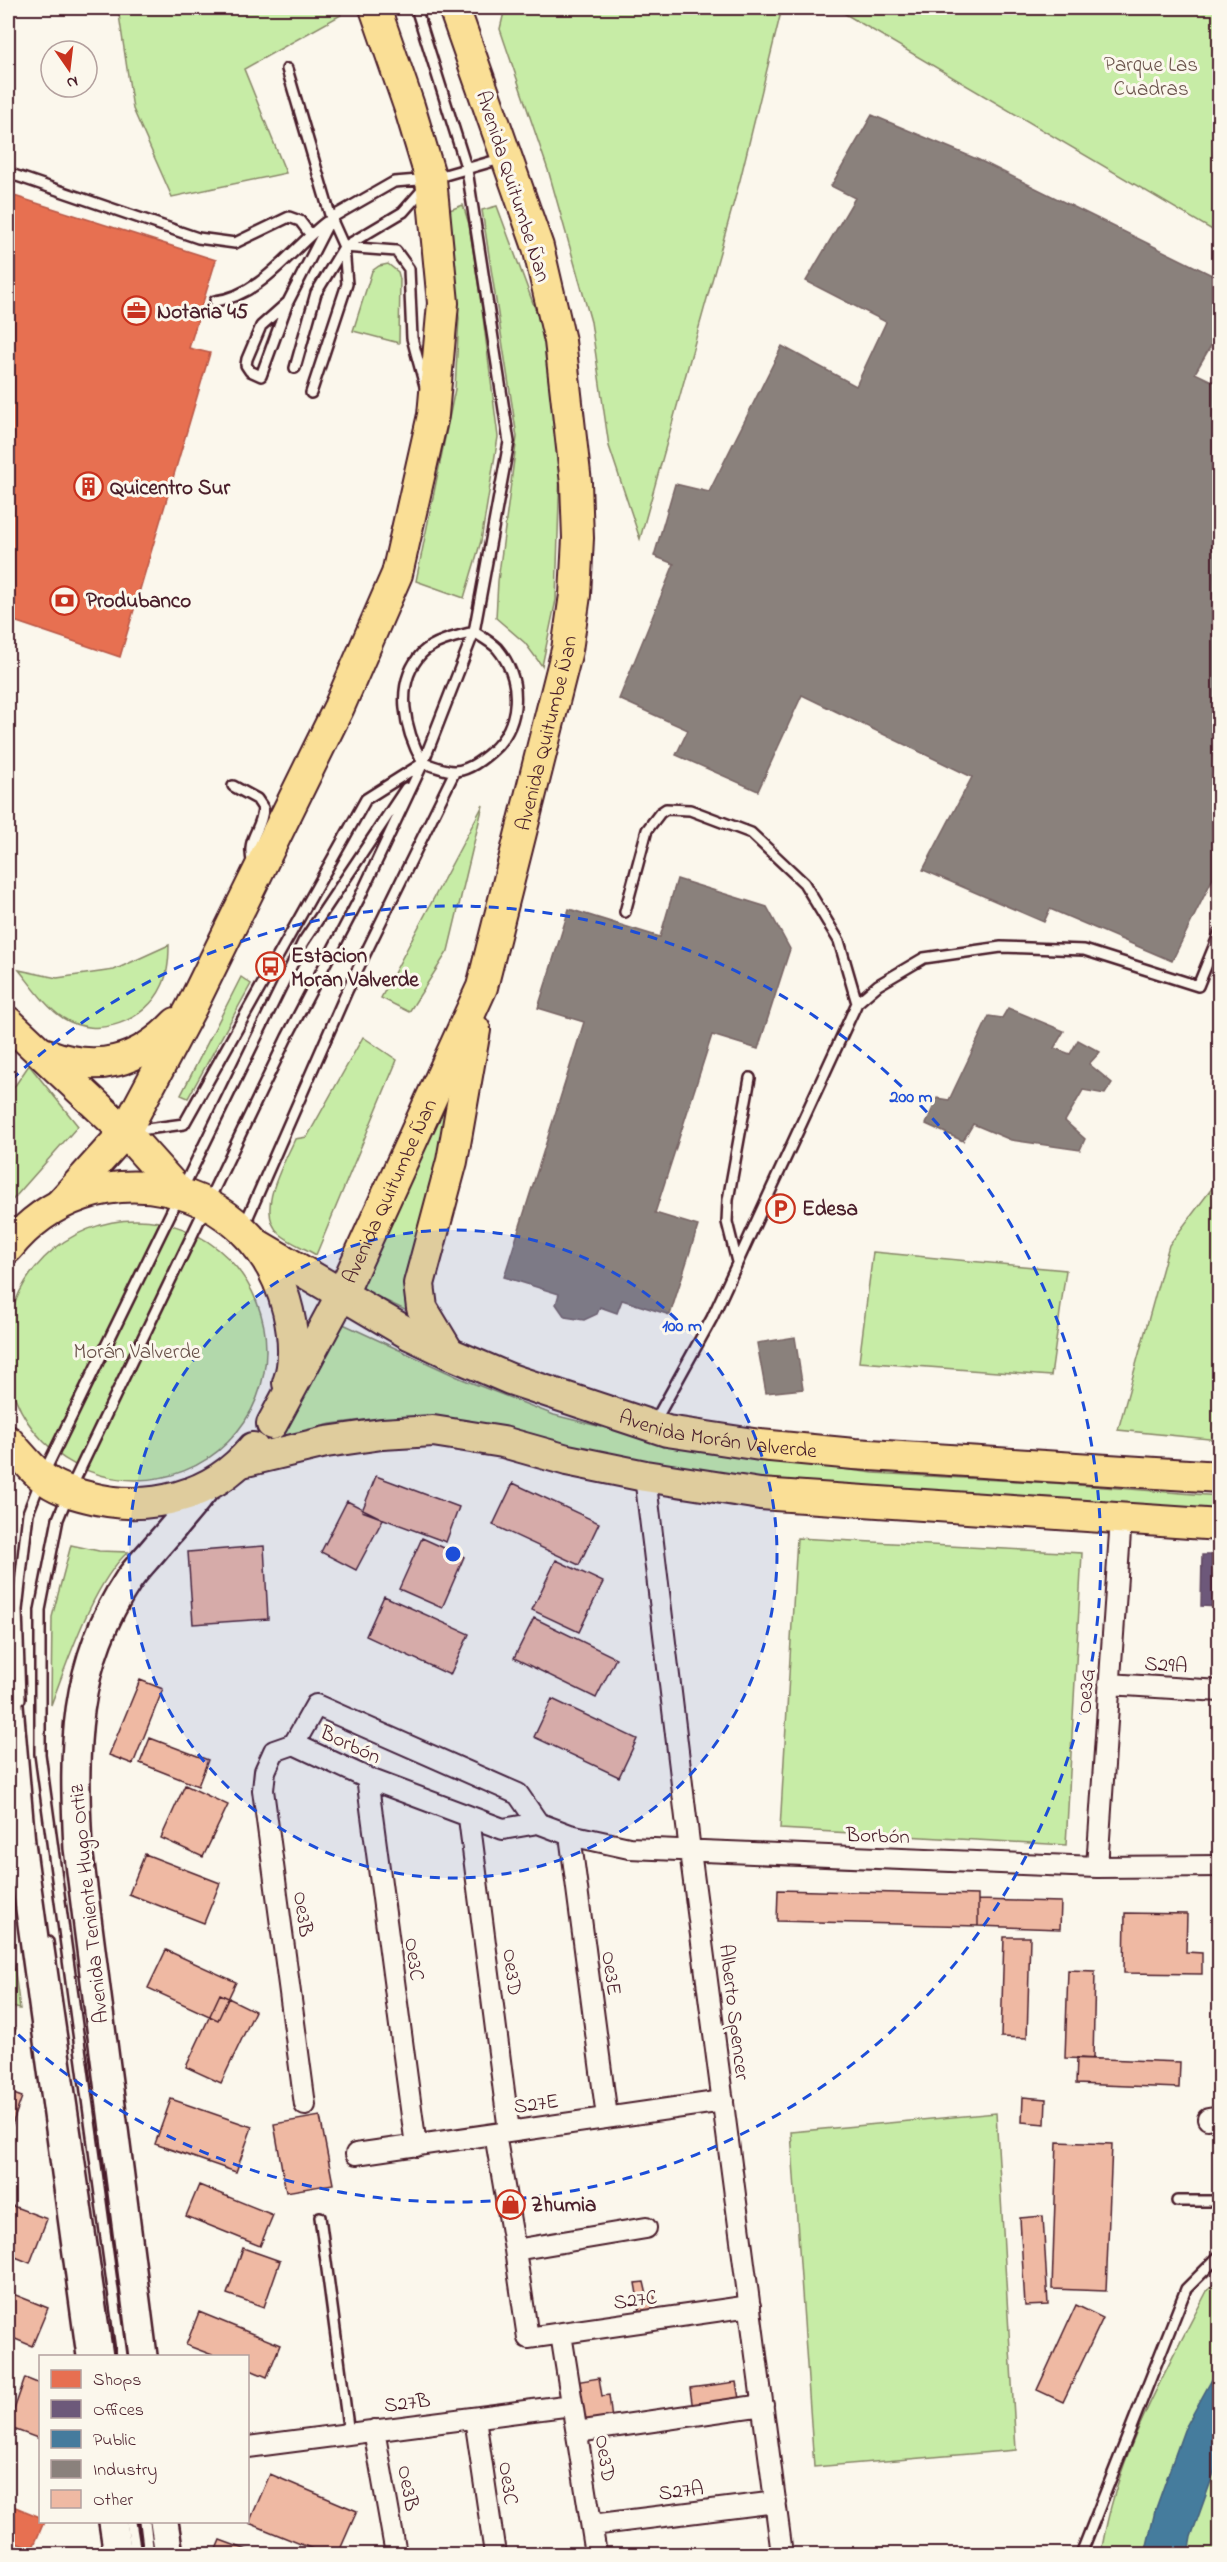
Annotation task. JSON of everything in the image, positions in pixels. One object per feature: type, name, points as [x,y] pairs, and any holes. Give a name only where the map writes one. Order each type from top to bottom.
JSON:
[{"type":"main road","points":[[8,1248],[23,1229],[61,1203],[125,1132],[192,1006],[348,687],[397,574],[433,415],[442,303],[431,180],[409,106],[375,8]]},
{"type":"main road","name":"Avenida Quitumbe Ñan","points":[[272,1424],[342,1294],[483,987],[567,650],[577,564],[576,483],[560,341],[538,247],[459,12]]},
{"type":"main road","points":[[449,1353],[423,1308],[419,1284],[452,1161],[483,987]]},
{"type":"main road","points":[[40,1052],[68,1062],[96,1065],[124,1060],[149,1047],[192,1006]]},
{"type":"main road","points":[[8,1022],[190,1196]]},
{"type":"main road","points":[[61,1203],[99,1189],[140,1186],[190,1196]]},
{"type":"main road","name":"Avenida Morán Valverde","points":[[190,1196],[342,1294],[411,1335],[510,1379],[652,1427],[760,1445],[854,1454],[1220,1477]]},
{"type":"main road","points":[[8,1441],[42,1477],[69,1492],[113,1504],[158,1503],[206,1488],[242,1462],[272,1424],[290,1379],[293,1332],[282,1286],[250,1236]]},
{"type":"main road","points":[[242,1462],[326,1442],[382,1434],[433,1431],[503,1442],[567,1460],[645,1476],[760,1494],[1220,1525]]},
{"type":"main road","name":"Avenida Teniente Hugo Ortiz","points":[[143,2355],[78,1848],[74,1772],[80,1705],[87,1672],[111,1610],[130,1578],[206,1488]]},
{"type":"main road","points":[[8,1694],[14,1844],[91,2355]]},
{"type":"main road","points":[[113,2523],[117,2554]]},
{"type":"main road","points":[[164,2523],[169,2554]]},
{"type":"street","name":"Alberto Spencer","points":[[645,1476],[690,1851],[782,2554]]},
{"type":"street","name":"Oe3G","points":[[1097,1868],[1121,1518]]},
{"type":"street","name":"S29A","points":[[1109,1684],[1220,1691]]},
{"type":"street","name":"Borbón","points":[[538,1823],[518,1794],[316,1705],[294,1744],[367,1778],[503,1829],[538,1823],[570,1835],[629,1848],[1097,1868],[1220,1866]]},
{"type":"street","name":"Oe3B","points":[[294,1744],[274,1751],[265,1771],[263,1790],[305,2105]]},
{"type":"street","name":"Oe3C","points":[[367,1778],[416,2146]]},
{"type":"street","name":"Oe3D","points":[[469,1818],[515,2250],[528,2338]]},
{"type":"street","name":"Oe3E","points":[[570,1835],[607,2117]]},
{"type":"street","name":"S27E","points":[[356,2154],[723,2102]]},
{"type":"street","points":[[515,2250],[646,2228]]},
{"type":"street","name":"S27C","points":[[528,2338],[750,2306]]},
{"type":"street","name":"Oe3D","points":[[561,2334],[596,2554]]},
{"type":"street","name":"S27B","points":[[249,2447],[572,2405]]},
{"type":"street","points":[[577,2432],[763,2405]]},
{"type":"street","name":"Oe3C","points":[[475,2418],[495,2554]]},
{"type":"street","name":"Oe3B","points":[[374,2430],[396,2554]]},
{"type":"street","name":"S27A","points":[[592,2525],[776,2502]]},
{"type":"lane","points":[[28,1804],[22,1757],[17,1610],[28,1513],[42,1477],[190,1196],[287,1037],[359,899],[423,763],[474,632],[509,441],[467,170],[416,8]]},
{"type":"lane","points":[[287,69],[331,218],[344,247],[347,284],[311,393]]},
{"type":"lane","points":[[215,301],[230,299],[246,291],[277,267],[310,234],[331,218],[394,182],[431,180],[506,157]]},
{"type":"lane","points":[[8,173],[198,238],[235,243],[289,218],[300,221],[310,234]]},
{"type":"lane","points":[[295,368],[316,293],[344,247],[403,212],[431,180]]},
{"type":"lane","points":[[288,302],[261,326],[247,359],[246,365],[250,371],[261,376],[288,302],[331,218]]},
{"type":"lane","points":[[344,247],[396,251],[409,269],[412,338],[433,415]]},
{"type":"lane","points":[[125,1132],[184,1124],[366,799],[423,763],[455,771],[480,762],[500,744],[513,721],[516,695],[510,669],[496,647],[474,632],[453,637],[423,652],[407,676],[405,707],[410,740],[423,763]]},
{"type":"lane","points":[[122,2355],[40,1754],[40,1610],[58,1519],[190,1196],[303,942],[423,763]]},
{"type":"lane","points":[[250,1236],[347,991],[455,771]]},
{"type":"lane","points":[[233,786],[257,799],[264,808],[261,822],[249,845],[256,875]]},
{"type":"lane","points":[[625,912],[647,830],[666,809],[690,810],[751,833],[804,883],[839,941],[857,1003]]},
{"type":"lane","points":[[652,1427],[712,1318],[857,1003],[878,985],[924,958],[1001,947],[1084,950],[1198,986],[1220,932]]},
{"type":"lane","points":[[737,1262],[727,1222],[728,1200],[750,1078]]},
{"type":"lane","points":[[47,1934],[108,2355]]},
{"type":"lane","points":[[1177,2201],[1220,2201]]},
{"type":"lane","points":[[320,2217],[349,2434]]},
{"type":"lane","points":[[1081,2554],[1186,2289],[1220,2256]]},
{"type":"lane","points":[[131,2523],[136,2554]]},
{"type":"lane","points":[[145,2523],[149,2554]]},
{"type":"green space","points":[[118,8],[338,8],[341,15],[244,69],[286,173],[172,197],[133,109]]},
{"type":"green space","points":[[505,8],[782,8],[740,180],[640,539],[609,446],[591,322],[549,173],[500,29]]},
{"type":"green space","name":"Parque Las Cuadras","points":[[835,8],[1219,8],[1219,234]]},
{"type":"green space","points":[[463,205],[469,224],[482,309],[498,437],[481,541],[464,598],[416,581],[455,389],[459,318],[447,211]]},
{"type":"green space","points":[[497,206],[546,338],[561,435],[556,600],[542,666],[525,643],[496,618],[498,581],[517,437],[482,210]]},
{"type":"green space","points":[[388,264],[398,272],[400,279],[399,343],[353,331],[372,271]]},
{"type":"green space","points":[[483,805],[448,951],[409,1012],[381,998]]},
{"type":"green space","points":[[169,945],[166,976],[155,998],[133,1017],[105,1027],[76,1024],[63,1018],[45,1002],[19,970],[57,978],[114,970]]},
{"type":"green space","points":[[241,977],[251,984],[188,1098],[181,1095]]},
{"type":"green space","points":[[363,1037],[397,1060],[316,1255],[280,1234],[273,1225],[270,1213],[271,1200],[279,1173],[295,1139],[307,1137]]},
{"type":"green space","points":[[29,1065],[78,1126],[8,1205],[8,1096]]},
{"type":"green space","points":[[457,1068],[407,1311],[359,1288]]},
{"type":"green space","points":[[1219,1179],[1219,1440],[1118,1430],[1169,1245]]},
{"type":"green space","name":"Morán Valverde","points":[[123,1220],[149,1220],[174,1225],[197,1235],[219,1249],[237,1267],[251,1289],[261,1312],[266,1350],[261,1388],[251,1411],[237,1433],[219,1451],[197,1465],[174,1475],[149,1480],[123,1480],[98,1475],[75,1465],[53,1451],[35,1433],[21,1411],[11,1388],[6,1363],[6,1337],[11,1312],[21,1289],[35,1267],[53,1249],[75,1235],[98,1225]]},
{"type":"green space","points":[[873,1252],[1066,1270],[1051,1376],[859,1362]]},
{"type":"green space","points":[[341,1323],[462,1379],[554,1415],[673,1445],[873,1473],[1053,1483],[1219,1496],[1219,1516],[909,1497],[705,1474],[438,1417],[379,1418],[331,1424],[282,1437]]},
{"type":"green space","points":[[797,1538],[1082,1553],[1066,1845],[780,1829]]},
{"type":"green space","points":[[71,1545],[99,1551],[128,1552],[115,1566],[93,1602],[51,1705],[52,1617]]},
{"type":"green space","points":[[8,1922],[20,2009],[8,2006]]},
{"type":"green space","points":[[996,2113],[1016,2450],[814,2467],[791,2132]]},
{"type":"green space","points":[[1219,2279],[1219,2554],[1101,2554],[1118,2484],[1143,2418],[1207,2291]]},
{"type":"building: Shops","name":"Quicentro Sur","points":[[8,194],[216,260],[189,348],[210,353],[120,657],[14,621],[8,639]]},
{"type":"building: Shops","points":[[8,2504],[39,2517],[39,2523],[44,2523],[32,2550],[14,2542],[8,2554]]},
{"type":"building: Offices","points":[[1202,1555],[1220,1555],[1220,1607],[1201,1606]]},
{"type":"building: Public","points":[[1220,2365],[1220,2456],[1191,2537],[1188,2554],[1145,2554],[1155,2511],[1184,2430]]},
{"type":"building: Industry","points":[[872,115],[979,160],[1220,279],[1220,330],[1195,373],[1220,385],[1220,878],[1214,876],[1172,961],[1050,909],[1044,922],[923,870],[972,777],[802,695],[758,791],[676,755],[688,730],[619,699],[674,564],[654,556],[675,484],[709,492],[782,346],[856,386],[886,322],[806,281],[855,198],[831,186]]},
{"type":"building: Industry","points":[[677,879],[767,907],[790,949],[758,1049],[712,1035],[655,1213],[698,1226],[670,1315],[622,1300],[617,1313],[600,1307],[597,1314],[584,1320],[565,1317],[556,1304],[559,1294],[504,1277],[584,1022],[538,1008],[569,909],[660,937]]},
{"type":"building: Industry","points":[[1008,1008],[1064,1031],[1054,1048],[1070,1054],[1078,1040],[1100,1052],[1089,1064],[1112,1083],[1105,1094],[1083,1090],[1065,1121],[1085,1139],[1080,1150],[1011,1140],[973,1124],[963,1141],[926,1124],[937,1098],[949,1100],[989,1016],[1002,1018]]},
{"type":"building: Industry","points":[[795,1337],[803,1389],[766,1393],[757,1343]]},
{"type":"building: Other","points":[[376,1476],[459,1507],[446,1542],[362,1511]]},
{"type":"building: Other","points":[[513,1483],[599,1523],[579,1565],[493,1525]]},
{"type":"building: Other","points":[[347,1501],[383,1519],[356,1570],[321,1552]]},
{"type":"building: Other","points":[[422,1538],[464,1557],[442,1608],[399,1589]]},
{"type":"building: Other","points":[[264,1546],[268,1619],[193,1624],[188,1552]]},
{"type":"building: Other","points":[[556,1560],[603,1582],[579,1632],[532,1610]]},
{"type":"building: Other","points":[[384,1596],[469,1634],[450,1675],[366,1636]]},
{"type":"building: Other","points":[[534,1618],[616,1658],[596,1698],[514,1658]]},
{"type":"building: Other","points":[[140,1680],[163,1689],[133,1764],[109,1755]]},
{"type":"building: Other","points":[[552,1699],[637,1739],[619,1777],[534,1737]]},
{"type":"building: Other","points":[[150,1738],[208,1760],[198,1786],[140,1763]]},
{"type":"building: Other","points":[[185,1785],[228,1805],[203,1857],[161,1838]]},
{"type":"building: Other","points":[[145,1854],[220,1883],[204,1923],[129,1894]]},
{"type":"building: Other","points":[[778,1890],[978,1895],[978,1926],[777,1921]]},
{"type":"building: Other","points":[[978,1900],[1061,1902],[1060,1929],[978,1926]]},
{"type":"building: Other","points":[[1125,1913],[1187,1914],[1186,1952],[1202,1953],[1202,1974],[1124,1973]]},
{"type":"building: Other","points":[[1004,1937],[1030,1937],[1027,2038],[1001,2037]]},
{"type":"building: Other","points":[[166,1950],[236,1982],[218,2020],[148,1988]]},
{"type":"building: Other","points":[[1068,1970],[1095,1971],[1093,2059],[1065,2058]]},
{"type":"building: Other","points":[[220,1994],[255,2011],[221,2083],[186,2067]]},
{"type":"building: Other","points":[[8,2025],[16,2028],[8,2053]]},
{"type":"building: Other","points":[[1077,2058],[1180,2062],[1179,2088],[1076,2084]]},
{"type":"building: Other","points":[[8,2092],[22,2097],[8,2136]]},
{"type":"building: Other","points":[[1023,2097],[1046,2099],[1045,2124],[1022,2122]]},
{"type":"building: Other","points":[[171,2099],[252,2127],[236,2172],[155,2144]]},
{"type":"building: Other","points":[[320,2116],[333,2184],[286,2192],[274,2124]]},
{"type":"building: Other","points":[[1057,2142],[1112,2144],[1106,2291],[1052,2289]]},
{"type":"building: Other","points":[[199,2185],[273,2215],[260,2246],[186,2216]]},
{"type":"building: Other","points":[[10,2205],[47,2219],[30,2263],[8,2254]]},
{"type":"building: Other","points":[[1043,2216],[1048,2305],[1025,2306],[1020,2218]]},
{"type":"building: Other","points":[[243,2248],[280,2261],[264,2307],[227,2294]]},
{"type":"building: Other","points":[[644,2282],[647,2295],[654,2293],[658,2316],[641,2318],[635,2283]]},
{"type":"building: Other","points":[[8,2292],[48,2308],[32,2346],[8,2336]]},
{"type":"building: Other","points":[[1076,2305],[1103,2318],[1063,2402],[1037,2390]]},
{"type":"building: Other","points":[[199,2312],[280,2345],[267,2377],[249,2369],[249,2355],[212,2355],[186,2345]]},
{"type":"building: Other","points":[[25,2378],[39,2384],[39,2439],[8,2427]]},
{"type":"building: Other","points":[[599,2378],[602,2396],[609,2395],[612,2420],[581,2424],[575,2382]]},
{"type":"building: Other","points":[[736,2382],[740,2404],[693,2410],[690,2388]]},
{"type":"building: Other","points":[[270,2474],[357,2511],[338,2554],[325,2554],[249,2523]]},
{"type":"building: Other","points":[[220,2540],[258,2554],[214,2554]]},
{"type":"place","name":"Notaria 45","points":[[136,311]]},
{"type":"place","name":"Quicentro Sur","points":[[89,487]]},
{"type":"place","name":"Produbanco","points":[[65,600]]},
{"type":"place","name":"Estacion Moran Valverde","points":[[270,967]]},
{"type":"place","name":"Edesa","points":[[781,1208]]},
{"type":"place","name":"Zhumia","points":[[510,2204]]}]
